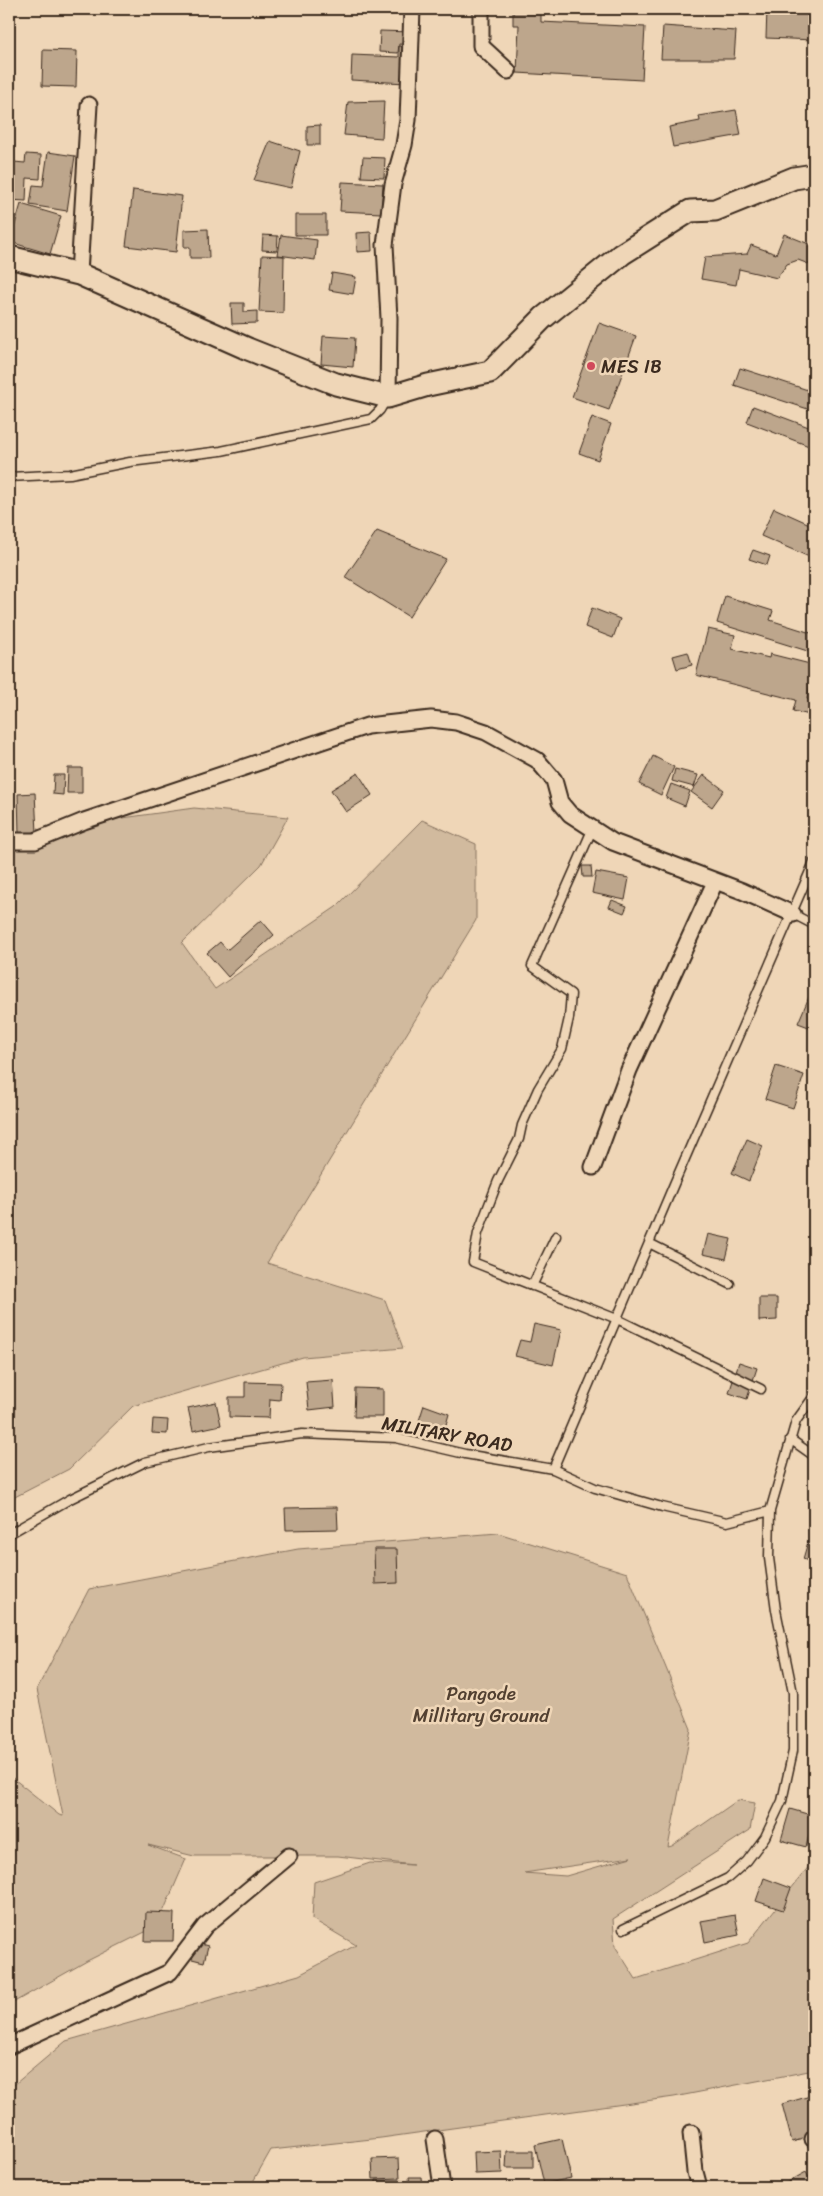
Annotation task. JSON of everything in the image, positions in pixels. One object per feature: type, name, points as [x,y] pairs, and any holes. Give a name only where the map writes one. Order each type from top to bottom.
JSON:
[{"type":"main road","points":[[9,257],[79,274],[248,349],[336,384],[388,397],[428,385],[490,372],[543,318],[622,254],[690,211],[715,210],[794,178],[814,175]]},
{"type":"street","points":[[388,397],[389,318],[385,245],[393,184],[404,145],[408,120],[412,9]]},
{"type":"street","points":[[481,9],[481,46],[508,70]]},
{"type":"street","points":[[79,274],[89,105]]},
{"type":"street","points":[[9,841],[34,841],[84,821],[367,726],[430,719],[456,722],[486,732],[537,760],[554,780],[560,802],[570,814],[613,842],[742,891],[793,914]]},
{"type":"street","points":[[593,1167],[629,1070],[715,882]]},
{"type":"street","points":[[9,2046],[170,1972],[205,1926],[289,1856]]},
{"type":"street","points":[[691,2133],[695,2172],[700,2187]]},
{"type":"street","points":[[435,2139],[442,2187]]},
{"type":"lane","points":[[9,477],[70,474],[130,462],[221,451],[371,419],[380,410],[388,397]]},
{"type":"lane","points":[[592,830],[532,966],[571,994],[569,1018],[562,1049],[538,1089],[522,1125],[519,1139],[498,1181],[478,1233],[473,1262],[617,1319],[760,1389]]},
{"type":"lane","points":[[553,1469],[814,862]]},
{"type":"lane","points":[[793,914],[814,925]]},
{"type":"lane","points":[[532,1286],[556,1236]]},
{"type":"lane","points":[[649,1243],[730,1284]]},
{"type":"lane","points":[[623,1929],[728,1878],[748,1861],[765,1837],[782,1800],[793,1751],[793,1693],[776,1610],[769,1558],[770,1511],[796,1421],[814,1396]]},
{"type":"lane","name":"MILITARY ROAD","points":[[9,1534],[70,1499],[145,1462],[209,1447],[302,1434],[396,1438],[465,1454],[553,1469],[595,1488],[662,1507],[727,1522],[770,1511]]},
{"type":"lane","points":[[790,1439],[814,1456]]},
{"type":"green space","points":[[194,808],[288,817],[261,865],[182,943],[215,989],[336,907],[422,820],[476,844],[476,920],[267,1263],[385,1300],[403,1348],[303,1357],[133,1406],[69,1469],[9,1500],[9,834]]},
{"type":"green space","name":"Pangode Millitary Ground","points":[[498,1533],[627,1573],[691,1729],[668,1847],[738,1800],[755,1803],[750,1830],[613,1919],[615,1946],[636,1979],[748,1943],[814,1860],[814,2070],[674,2097],[381,2138],[271,2150],[250,2187],[9,2187],[9,2089],[66,2041],[299,1975],[356,1945],[312,1919],[314,1882],[370,1863],[413,1865],[338,1856],[194,1856],[148,1845],[186,1859],[157,1926],[87,1961],[9,2005],[9,1775],[59,1815],[63,1816],[37,1689],[89,1589],[298,1549]],"holes":[[[631,1857],[566,1876],[524,1873]]]},
{"type":"building","points":[[513,9],[541,9],[541,22],[645,27],[642,80],[517,73],[519,25],[513,25]]},
{"type":"building","points":[[767,9],[814,9],[814,40],[766,38]]},
{"type":"building","points":[[663,26],[736,31],[734,59],[661,59]]},
{"type":"building","points":[[380,31],[411,32],[410,45],[399,44],[398,53],[379,52]]},
{"type":"building","points":[[399,46],[407,47],[406,83],[351,80],[352,55],[399,57]]},
{"type":"building","points":[[43,50],[77,51],[76,87],[42,86]]},
{"type":"building","points":[[384,101],[382,138],[344,135],[348,102]]},
{"type":"building","points":[[736,110],[741,135],[673,147],[669,127],[700,121],[699,116]]},
{"type":"building","points":[[320,125],[320,145],[307,145],[307,126]]},
{"type":"building","points":[[270,141],[300,151],[291,188],[254,180]]},
{"type":"building","points":[[48,152],[75,156],[67,211],[30,205],[33,185],[43,186]]},
{"type":"building","points":[[26,154],[41,155],[40,179],[27,178],[26,201],[9,200],[9,176],[13,176],[14,162],[25,163]]},
{"type":"building","points":[[363,157],[385,158],[384,178],[361,177]]},
{"type":"building","points":[[342,182],[383,184],[381,213],[340,211]]},
{"type":"building","points":[[133,190],[182,196],[176,252],[126,246]]},
{"type":"building","points":[[21,204],[61,216],[50,254],[10,242]]},
{"type":"building","points":[[295,215],[326,215],[326,235],[295,235]]},
{"type":"building","points":[[208,229],[209,258],[190,258],[190,247],[184,247],[184,230]]},
{"type":"building","points":[[371,232],[372,251],[357,252],[356,233]]},
{"type":"building","points":[[784,234],[814,246],[814,266],[798,260],[787,264],[777,278],[739,269],[736,285],[701,279],[705,257],[747,254],[751,245],[776,254]]},
{"type":"building","points":[[263,235],[278,236],[277,251],[262,250]]},
{"type":"building","points":[[281,235],[317,240],[315,260],[278,255]]},
{"type":"building","points":[[262,255],[284,256],[283,313],[259,312]]},
{"type":"building","points":[[332,273],[356,277],[353,294],[329,290]]},
{"type":"building","points":[[231,303],[244,303],[244,312],[257,311],[257,323],[232,324]]},
{"type":"building","points":[[599,323],[636,336],[609,410],[572,397]]},
{"type":"building","points":[[323,336],[355,338],[353,367],[321,364]]},
{"type":"building","points":[[740,368],[814,392],[814,411],[734,385]]},
{"type":"building","points":[[753,406],[814,429],[814,448],[747,422]]},
{"type":"building","points":[[592,417],[611,424],[598,460],[579,453]]},
{"type":"building","points":[[774,508],[814,526],[814,559],[761,536]]},
{"type":"building","points":[[377,531],[446,559],[409,617],[345,577]]},
{"type":"building","points":[[753,550],[770,556],[767,565],[749,559]]},
{"type":"building","points":[[725,596],[773,611],[770,620],[814,634],[814,653],[717,623]]},
{"type":"building","points":[[592,608],[620,619],[613,638],[585,627]]},
{"type":"building","points":[[708,629],[735,635],[732,649],[769,658],[770,654],[814,665],[807,699],[814,701],[814,716],[793,711],[796,700],[696,675]]},
{"type":"building","points":[[688,652],[692,665],[677,669],[673,656]]},
{"type":"building","points":[[653,756],[674,767],[661,795],[639,784]]},
{"type":"building","points":[[68,768],[82,768],[82,793],[67,793]]},
{"type":"building","points":[[675,769],[698,775],[694,787],[672,781]]},
{"type":"building","points":[[358,773],[372,795],[346,812],[331,790]]},
{"type":"building","points":[[54,775],[64,775],[63,795],[53,794]]},
{"type":"building","points":[[704,775],[724,790],[712,807],[691,792]]},
{"type":"building","points":[[671,784],[690,791],[685,806],[666,798]]},
{"type":"building","points":[[35,793],[37,833],[19,834],[18,794]]},
{"type":"building","points":[[582,866],[591,866],[592,877],[583,877]]},
{"type":"building","points":[[596,872],[629,878],[625,900],[592,893]]},
{"type":"building","points":[[612,900],[627,906],[624,913],[609,907]]},
{"type":"building","points":[[261,920],[274,935],[228,977],[207,953],[220,942],[227,950]]},
{"type":"building","points":[[809,997],[814,999],[814,1029],[798,1023]]},
{"type":"building","points":[[776,1066],[804,1075],[793,1108],[765,1099]]},
{"type":"building","points":[[747,1139],[763,1146],[749,1181],[732,1173]]},
{"type":"building","points":[[708,1234],[731,1239],[726,1259],[703,1254]]},
{"type":"building","points":[[759,1298],[777,1298],[777,1320],[759,1321]]},
{"type":"building","points":[[534,1324],[561,1330],[553,1365],[515,1356],[520,1340],[530,1342]]},
{"type":"building","points":[[739,1362],[757,1368],[747,1399],[729,1393]]},
{"type":"building","points":[[333,1380],[335,1407],[309,1410],[306,1382]]},
{"type":"building","points":[[245,1382],[281,1383],[280,1400],[270,1399],[269,1418],[229,1417],[229,1397],[245,1397]]},
{"type":"building","points":[[355,1388],[383,1389],[383,1417],[354,1417]]},
{"type":"building","points":[[216,1402],[221,1425],[193,1431],[188,1408]]},
{"type":"building","points":[[424,1405],[449,1414],[442,1439],[416,1430]]},
{"type":"building","points":[[153,1419],[168,1420],[167,1434],[152,1433]]},
{"type":"building","points":[[337,1507],[338,1529],[286,1530],[285,1508]]},
{"type":"building","points":[[810,1535],[814,1536],[814,1563],[803,1559]]},
{"type":"building","points":[[374,1549],[397,1549],[398,1583],[375,1584]]},
{"type":"building","points":[[790,1809],[814,1816],[806,1847],[781,1840]]},
{"type":"building","points":[[764,1878],[791,1888],[783,1910],[756,1901]]},
{"type":"building","points":[[146,1912],[174,1913],[173,1941],[145,1941]]},
{"type":"building","points":[[735,1915],[739,1935],[705,1942],[701,1921]]},
{"type":"building","points":[[197,1943],[208,1946],[204,1962],[192,1959]]},
{"type":"building","points":[[814,2095],[814,2129],[812,2130],[814,2136],[792,2142],[782,2104]]},
{"type":"building","points":[[562,2139],[571,2178],[544,2184],[535,2145]]},
{"type":"building","points":[[501,2151],[502,2173],[475,2174],[474,2152]]},
{"type":"building","points":[[507,2151],[533,2151],[533,2168],[506,2168]]},
{"type":"building","points":[[399,2158],[400,2178],[373,2179],[372,2159]]},
{"type":"building","points":[[806,2172],[814,2187],[779,2187]]},
{"type":"building","points":[[409,2177],[421,2177],[422,2187],[410,2187]]},
{"type":"building","points":[[376,2180],[403,2180],[403,2187],[376,2187]]},
{"type":"place","name":"MES IB","points":[[591,366]]}]
